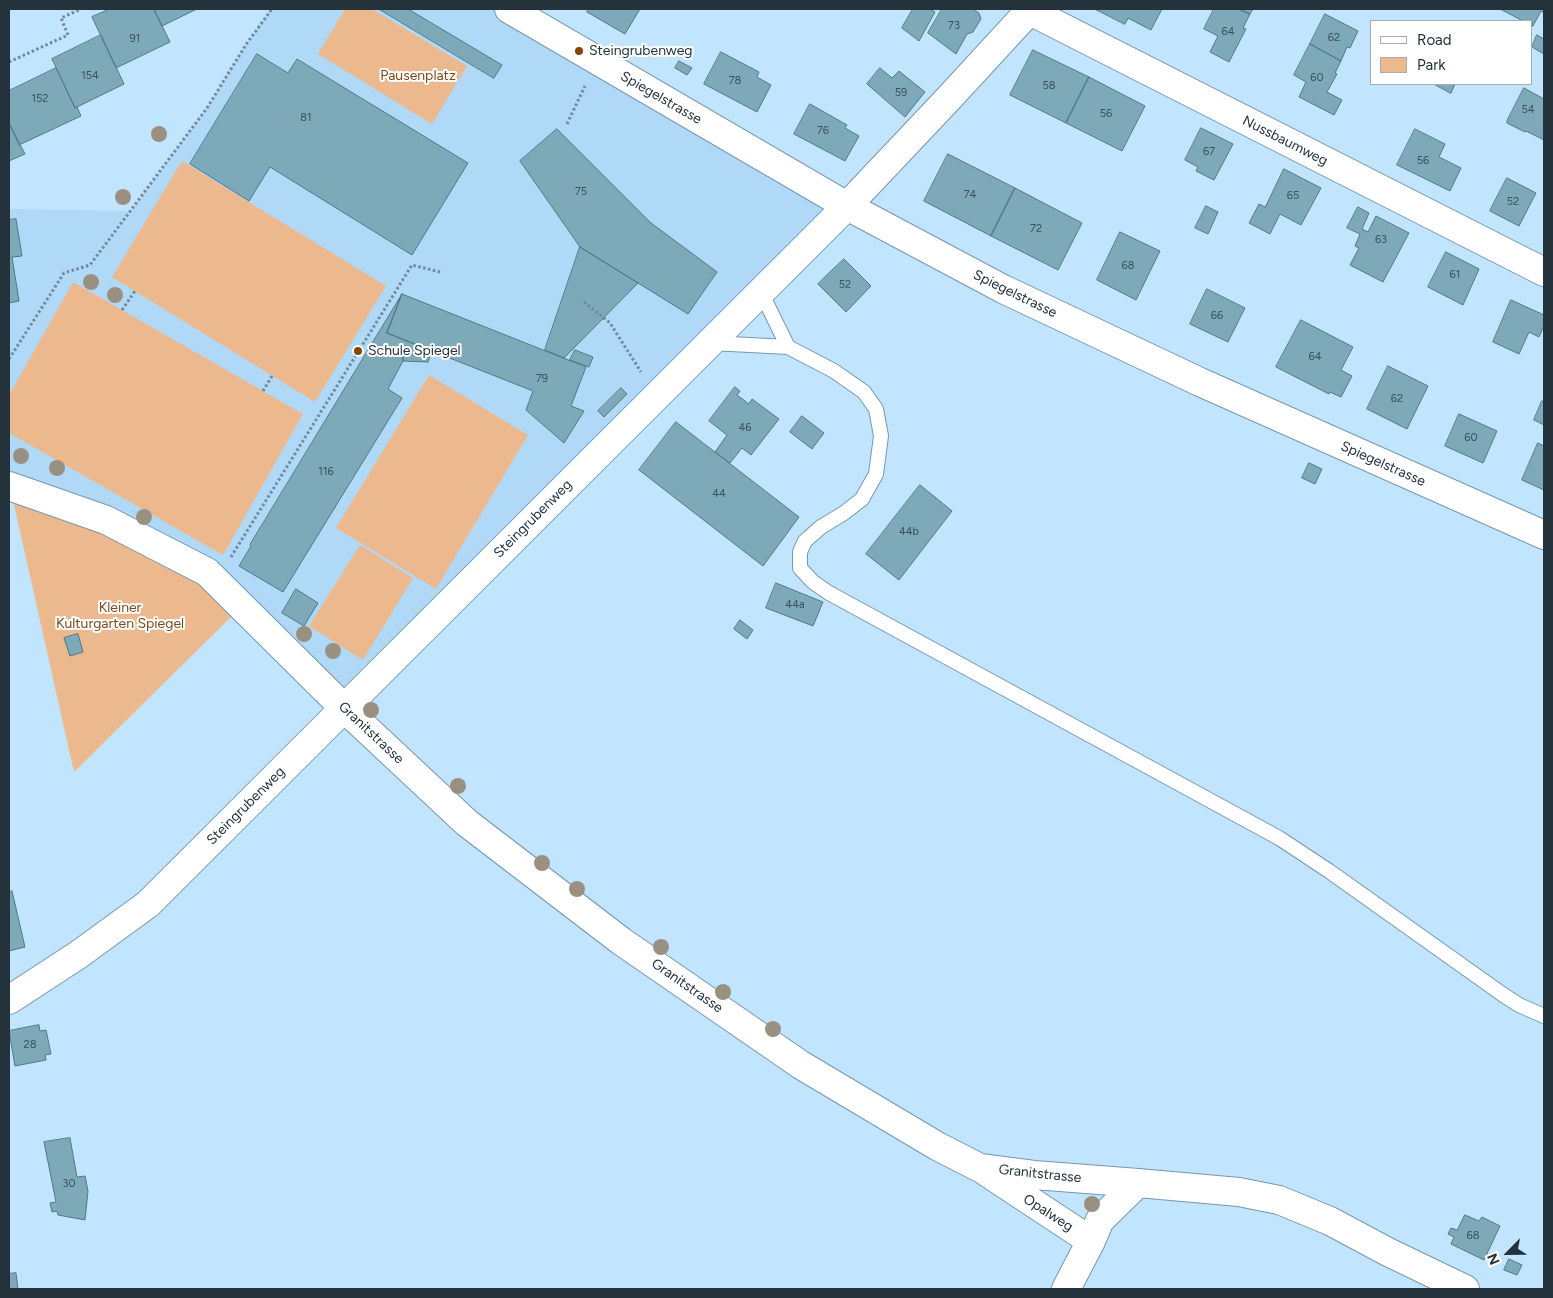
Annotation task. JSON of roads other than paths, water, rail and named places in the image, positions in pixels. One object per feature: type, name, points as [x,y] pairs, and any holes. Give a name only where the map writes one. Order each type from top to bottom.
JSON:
[{"type":"street","name":"Spiegelstrasse","points":[[509,9],[848,206],[1012,293],[1200,382],[1544,536]]},
{"type":"street","name":"Steingrubenweg","points":[[9,1000],[78,955],[148,904],[848,206],[1029,9]]},
{"type":"street","name":"Nussbaumweg","points":[[1029,9],[1544,272]]},
{"type":"street","name":"Granitstrasse","points":[[9,486],[106,520],[207,572],[344,708],[467,823],[621,941],[802,1065],[937,1146],[980,1168],[1034,1175],[1239,1192],[1279,1200],[1330,1221],[1388,1252],[1465,1289]]},
{"type":"street","name":"Opalweg","points":[[980,1168],[1091,1241]]},
{"type":"street","points":[[1066,1289],[1100,1220],[1138,1183]]},
{"type":"lane","points":[[761,292],[788,347]]},
{"type":"lane","points":[[710,343],[788,347],[834,371],[864,392],[876,410],[881,436],[876,474],[862,499],[805,540],[800,552],[800,568],[813,582],[829,593],[1279,838],[1329,871],[1502,994],[1519,1005],[1544,1016]]},
{"type":"place","name":"Steingrubenweg","points":[[579,51]]},
{"type":"place","name":"Schule Spiegel","points":[[358,351]]},
{"type":"park label","name":"Pausenplatz","points":[[418,76]]},
{"type":"park label","name":"Kleiner Kulturgarten Spiegel","points":[[120,616]]}]
